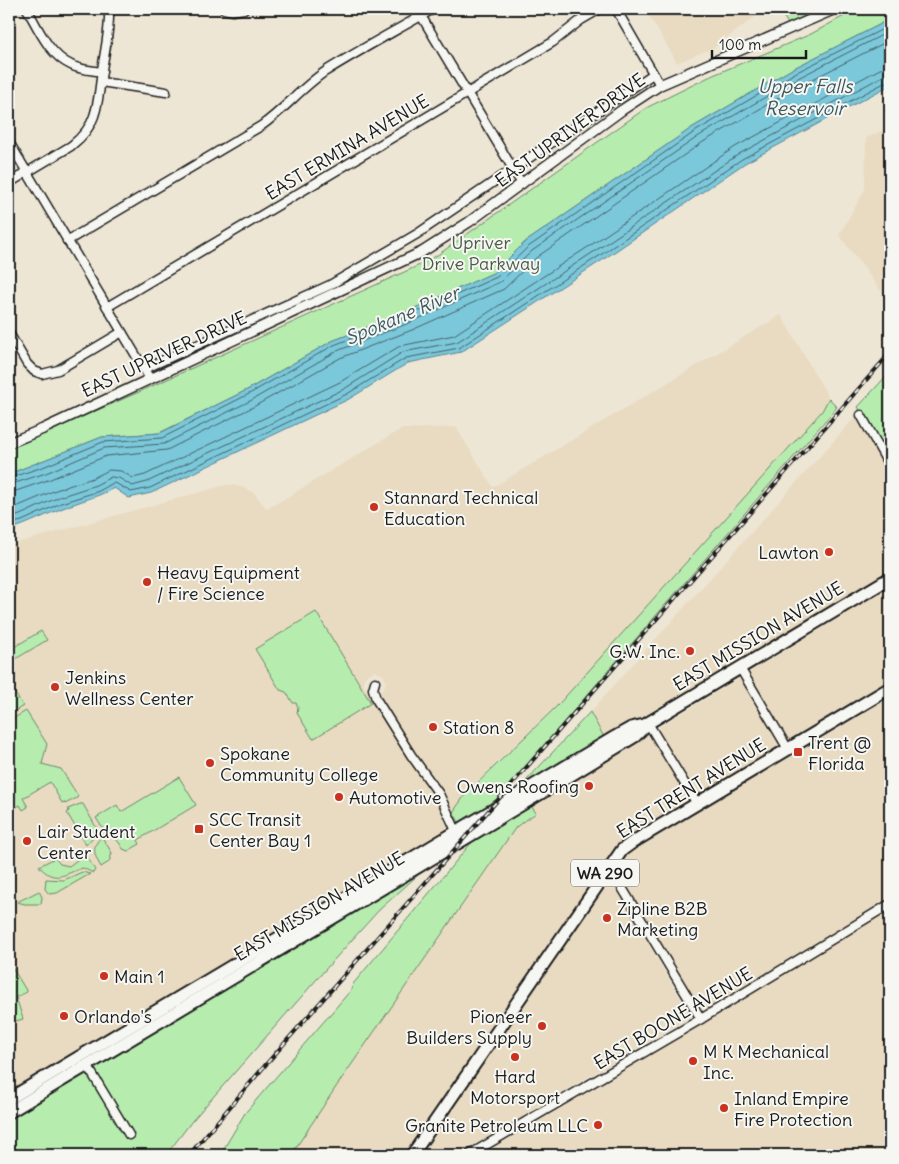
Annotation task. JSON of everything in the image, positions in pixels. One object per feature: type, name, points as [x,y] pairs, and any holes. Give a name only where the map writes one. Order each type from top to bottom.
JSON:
[{"type":"main road","name":"EAST MISSION AVENUE","points":[[9,1112],[459,836],[631,728],[646,724],[890,578]]},
{"type":"main road","name":"EAST TRENT AVENUE","points":[[412,1155],[608,869],[626,846],[890,688]]},
{"type":"main road","name":"EAST MISSION AVENUE","points":[[9,1099],[459,836]]},
{"type":"street","points":[[27,9],[50,48],[58,57],[79,69],[102,72]]},
{"type":"street","points":[[9,183],[80,139],[88,129],[95,116],[101,82],[110,24],[109,9]]},
{"type":"street","points":[[228,10],[244,9]]},
{"type":"street","points":[[67,241],[261,126],[325,72],[419,12],[433,9]]},
{"type":"street","name":"EAST ERMINA AVENUE","points":[[107,308],[553,42],[581,20],[600,9]]},
{"type":"street","points":[[616,9],[660,85]]},
{"type":"street","name":"EAST UPRIVER DRIVE","points":[[144,369],[422,252],[470,222],[622,110],[660,85],[835,9]]},
{"type":"street","points":[[419,12],[522,184]]},
{"type":"street","name":"EAST UPRIVER DRIVE","points":[[9,443],[150,379],[332,290],[653,74]]},
{"type":"street","points":[[101,82],[166,92]]},
{"type":"street","points":[[9,142],[150,379]]},
{"type":"street","points":[[9,333],[27,364],[34,371],[42,374],[58,370],[122,332]]},
{"type":"street","points":[[861,415],[890,467]]},
{"type":"street","points":[[740,668],[788,749]]},
{"type":"street","points":[[375,682],[373,689],[376,698],[411,755],[439,794],[459,836]]},
{"type":"street","points":[[646,724],[697,804]]},
{"type":"street","points":[[608,869],[615,876],[701,1019]]},
{"type":"street","name":"EAST BOONE AVENUE","points":[[469,1155],[701,1019],[890,904]]},
{"type":"street","points":[[87,1065],[129,1135]]},
{"type":"shaded area","points":[[645,9],[766,9],[715,47],[677,63]]},
{"type":"shaded area","points":[[890,127],[890,303],[839,235],[865,189],[866,138]]},
{"type":"shaded area","name":"Spokane Community College","points":[[781,315],[829,398],[822,411],[713,535],[557,706],[480,779],[452,813],[446,798],[413,752],[381,700],[380,692],[386,682],[383,675],[374,671],[364,679],[364,686],[405,756],[428,785],[438,803],[448,830],[9,1095],[9,545],[225,485],[245,488],[254,493],[267,509],[401,429],[456,427],[493,487]]},
{"type":"shaded area","points":[[856,416],[890,476],[890,571],[605,739],[590,712]]},
{"type":"shaded area","points":[[890,587],[890,680],[702,793],[695,791],[659,732],[659,727]]},
{"type":"shaded area","points":[[890,697],[890,1155],[482,1155],[712,1018],[707,1008],[700,1008],[619,873],[618,867],[627,855]]},
{"type":"shaded area","points":[[644,735],[651,737],[685,794],[684,804],[617,845],[403,1155],[291,1155],[516,827],[536,814],[530,804]]},
{"type":"shaded area","points":[[606,883],[613,884],[690,1017],[457,1155],[420,1155]]},
{"type":"green space","points":[[779,9],[820,9],[788,24]]},
{"type":"green space","name":"Upriver Drive Parkway","points":[[857,9],[890,9],[890,17],[879,25],[792,69],[693,127],[524,243],[495,272],[404,313],[332,341],[247,390],[159,433],[102,437],[9,474],[9,449],[422,264],[439,254],[646,108],[711,76],[811,34]]},
{"type":"green space","points":[[888,374],[890,377],[890,462],[858,407]]},
{"type":"green space","points":[[829,398],[837,407],[490,807],[459,822],[453,812],[465,795],[557,706],[822,411]]},
{"type":"green space","points":[[316,612],[371,703],[313,739],[297,713],[298,707],[296,703],[293,703],[286,692],[280,690],[255,649]]},
{"type":"green space","points":[[41,631],[47,640],[9,663],[9,650]]},
{"type":"green space","points":[[9,684],[23,706],[9,715]]},
{"type":"green space","points":[[26,711],[47,744],[42,764],[61,769],[78,796],[65,804],[64,802],[62,803],[50,782],[23,798],[28,807],[23,810],[20,805],[9,812],[9,721]]},
{"type":"green space","points":[[590,712],[605,739],[514,794]]},
{"type":"green space","points":[[179,777],[196,805],[138,840],[140,844],[128,851],[123,849],[115,838],[107,835],[96,818],[117,805],[121,812]]},
{"type":"green space","points":[[83,804],[100,834],[93,837],[86,845],[67,813],[68,809]]},
{"type":"green space","points":[[530,804],[536,813],[516,827],[291,1155],[220,1155],[245,1113],[351,990],[353,984],[477,836]]},
{"type":"green space","points":[[102,837],[112,853],[109,862],[101,867],[95,848],[98,840]]},
{"type":"green space","points":[[85,854],[95,870],[93,873],[83,868],[65,875],[55,876],[45,872],[39,866],[55,858],[60,864],[69,866]]},
{"type":"green space","points":[[428,866],[379,910],[192,1121],[166,1155],[9,1155],[9,1117]]},
{"type":"green space","points":[[82,872],[90,874],[57,893],[49,894],[45,889],[46,879],[64,880]]},
{"type":"green space","points":[[39,891],[42,897],[41,904],[17,902]]},
{"type":"green space","points":[[9,962],[27,992],[16,997],[23,1019],[9,1023]]},
{"type":"water","name":"Upper Falls Reservoir","points":[[890,17],[890,85],[745,163],[601,261],[461,352],[408,363],[349,399],[151,493],[129,498],[114,488],[9,530],[9,474],[102,437],[160,433],[247,390],[332,341],[404,313],[495,272],[524,243],[693,127],[792,69],[879,25]]},
{"type":"railway","points":[[189,1155],[268,1062],[890,353]]},
{"type":"place","name":"Stannard Technical Education","points":[[374,507]]},
{"type":"place","name":"Lawton","points":[[829,552]]},
{"type":"place","name":"Heavy Equipment / Fire Science","points":[[147,582]]},
{"type":"place","name":"G.W. Inc.","points":[[690,651]]},
{"type":"place","name":"Jenkins Wellness Center","points":[[55,687]]},
{"type":"place","name":"Station 8","points":[[433,727]]},
{"type":"place","name":"Trent @ Florida","points":[[798,752]]},
{"type":"place","name":"Spokane Community College","points":[[210,763]]},
{"type":"place","name":"Owens Roofing","points":[[589,786]]},
{"type":"place","name":"Automotive","points":[[339,797]]},
{"type":"place","name":"SCC Transit Center Bay 1","points":[[199,829]]},
{"type":"place","name":"Lair Student Center","points":[[27,841]]},
{"type":"place","name":"Zipline B2B Marketing","points":[[607,918]]},
{"type":"place","name":"Main 1","points":[[104,976]]},
{"type":"place","name":"Orlando's","points":[[64,1016]]},
{"type":"place","name":"Pioneer Builders Supply","points":[[542,1026]]},
{"type":"place","name":"Hard Motorsport","points":[[515,1057]]},
{"type":"place","name":"M K Mechanical Inc.","points":[[693,1061]]},
{"type":"place","name":"Inland Empire Fire Protection","points":[[724,1108]]},
{"type":"place","name":"Granite Petroleum LLC","points":[[598,1125]]},
{"type":"water label","name":"Spokane River","points":[[402,315]]}]
